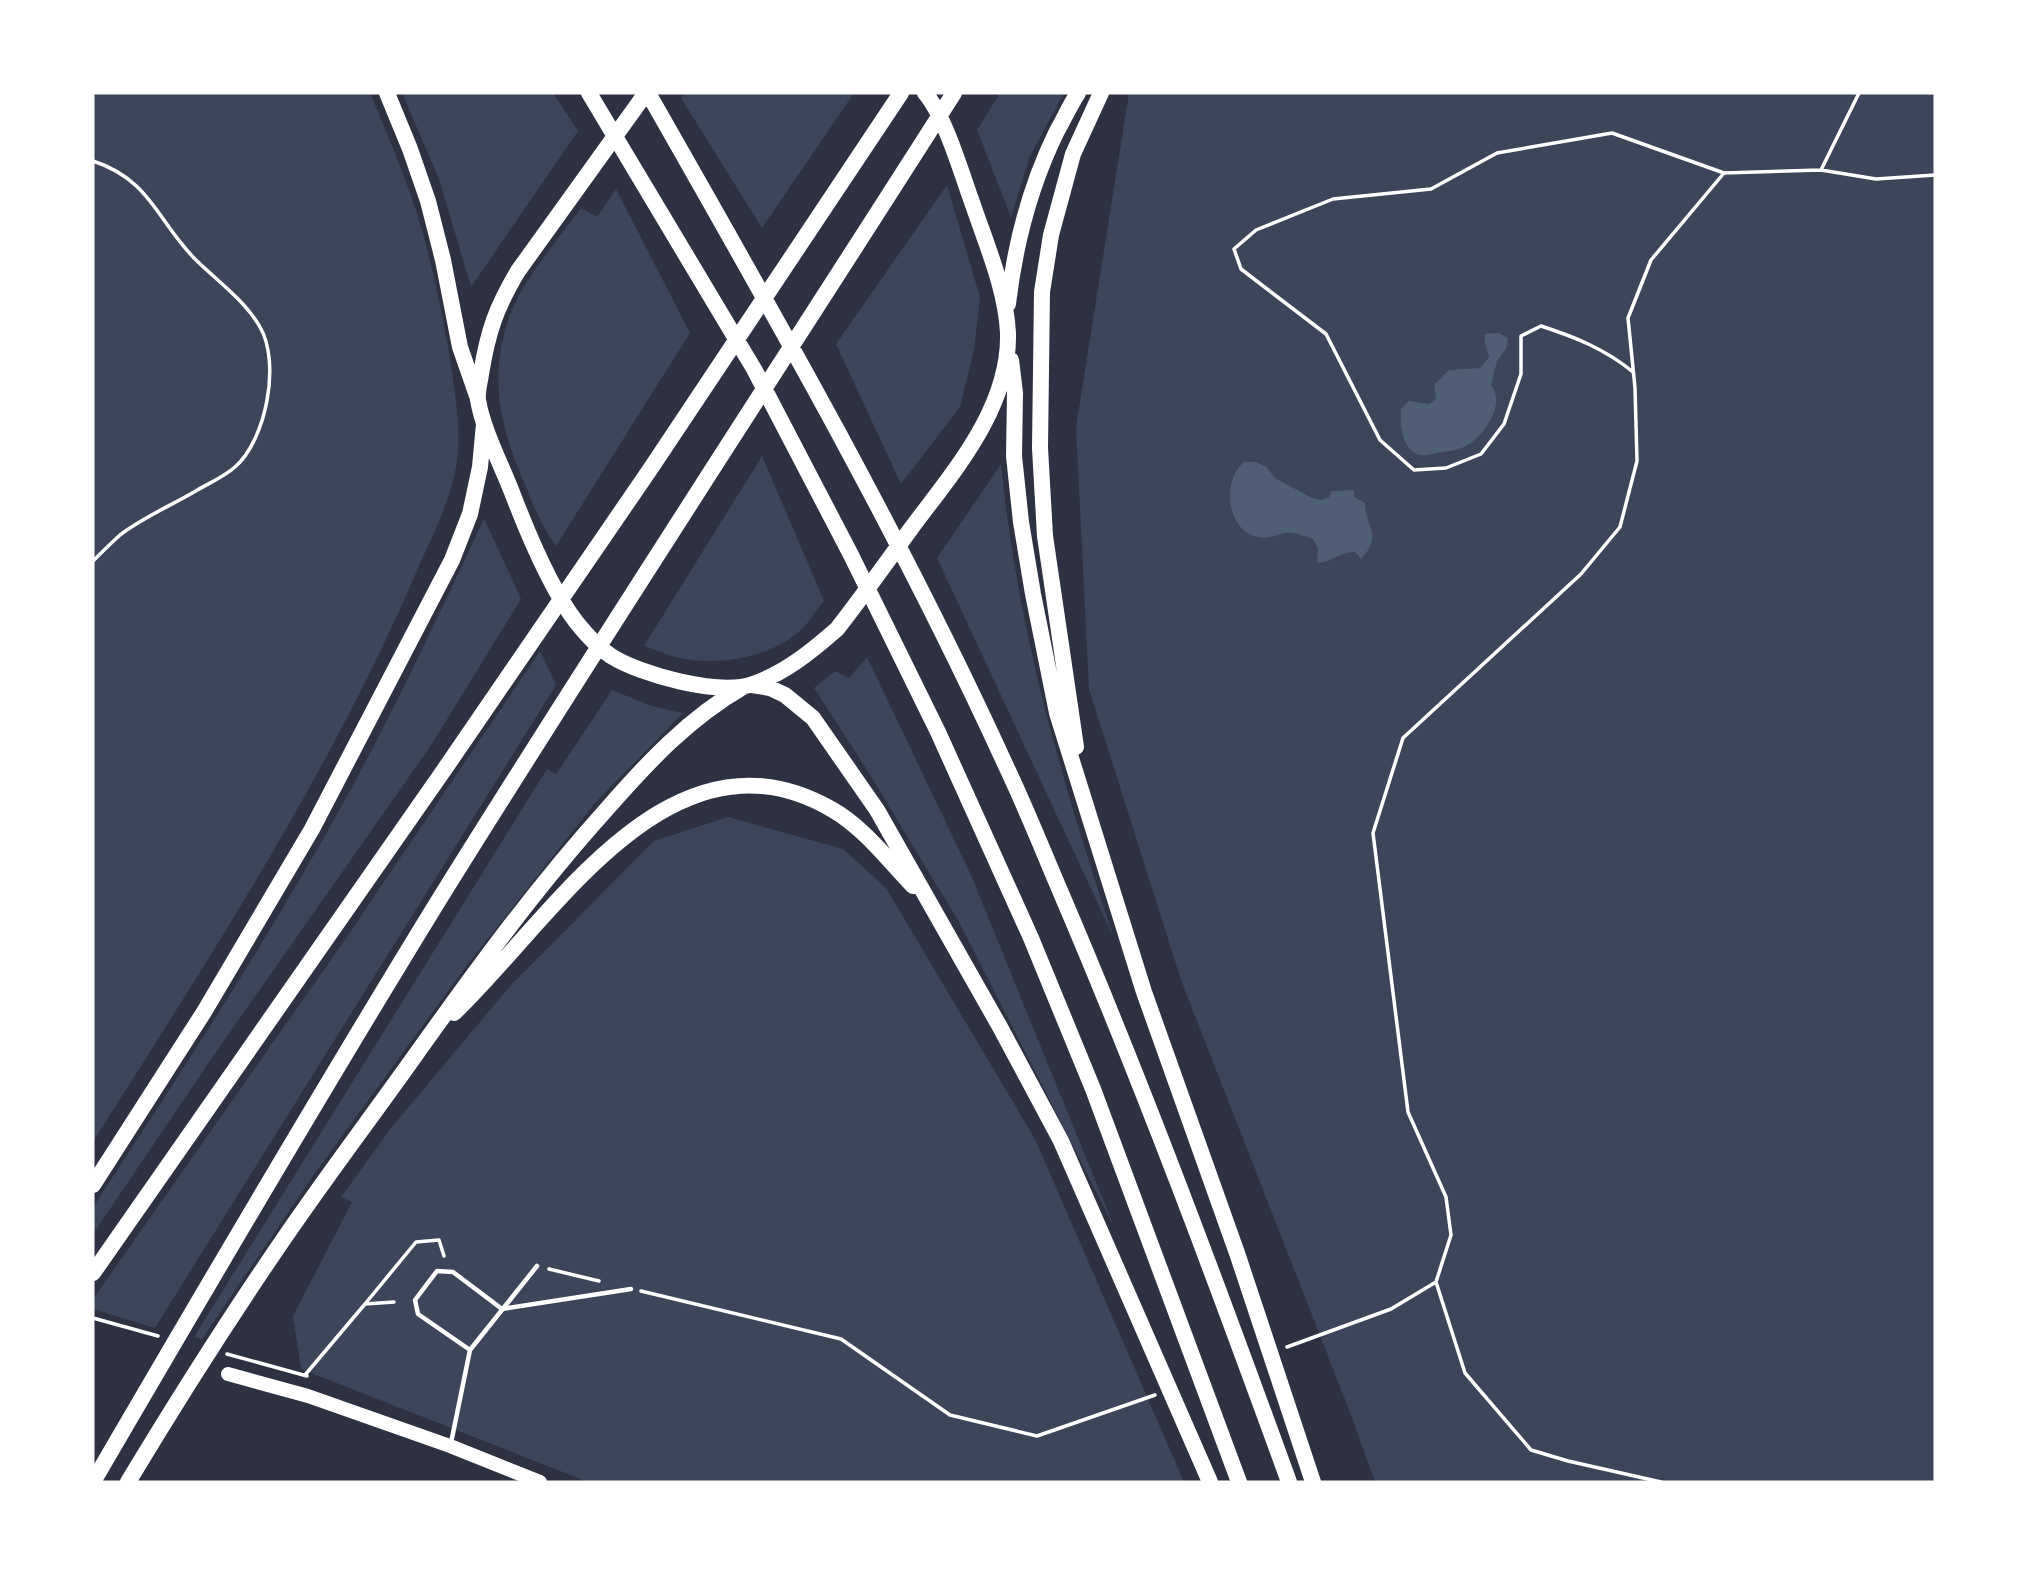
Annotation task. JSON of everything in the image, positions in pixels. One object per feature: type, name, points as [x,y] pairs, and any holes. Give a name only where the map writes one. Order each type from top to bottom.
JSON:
[{"type":"highway","points":[[387,93],[428,201],[460,347],[484,421],[517,507],[551,579],[577,622],[609,655],[651,674],[688,683],[770,688],[785,695],[813,718],[877,810],[1061,1141],[1210,1482]]},
{"type":"highway","points":[[589,93],[754,369],[851,555],[944,744],[1031,938],[1093,1089],[1239,1482]]},
{"type":"highway","points":[[478,399],[486,338],[502,299],[518,271],[647,93],[795,350],[894,535],[1006,766],[1120,1031],[1205,1251],[1289,1482]]},
{"type":"highway","points":[[93,1273],[659,457],[901,93]]},
{"type":"highway","points":[[925,93],[933,103],[955,155],[1007,314]]},
{"type":"highway","points":[[93,1482],[317,1100],[567,696],[954,93]]},
{"type":"highway","points":[[1078,93],[1051,144],[1030,194],[1011,274],[1007,314],[1015,393],[1014,456],[1033,594],[1058,713],[1087,812],[1144,992],[1237,1253],[1313,1482]]},
{"type":"highway","points":[[1087,812],[1045,536],[1040,448],[1040,341],[1042,292],[1051,235],[1073,154],[1101,93]]},
{"type":"highway","points":[[128,1482],[285,1237],[492,947],[567,853],[634,778],[688,725],[715,703],[791,665],[837,629],[964,455],[991,408],[1002,379],[1008,337]]},
{"type":"highway","points":[[93,1185],[204,1012],[313,829],[453,560],[470,514],[480,467],[484,421]]},
{"type":"highway","points":[[428,1037],[482,987],[543,914],[600,858],[640,824],[668,807],[718,788],[741,785],[771,787],[806,795],[835,811],[869,839],[932,906]]},
{"type":"main road","points":[[228,1374],[308,1396],[450,1446],[540,1482]]},
{"type":"lane","points":[[450,1446],[470,1350],[537,1266]]},
{"type":"lane","points":[[470,1350],[418,1314],[415,1300],[437,1272],[453,1272],[502,1309],[631,1289]]},
{"type":"path","points":[[1821,170],[1858,93]]},
{"type":"path","points":[[1634,372],[1613,355],[1578,338],[1541,326],[1521,336],[1521,374],[1504,424],[1481,454],[1446,468],[1414,470],[1380,440],[1326,334],[1241,269],[1234,249],[1256,229],[1333,199],[1431,188],[1497,153],[1612,134],[1724,173],[1821,170],[1876,178],[1935,175]]},
{"type":"path","points":[[93,161],[108,166],[139,187],[159,211],[181,246],[249,311],[262,330],[270,385],[264,418],[251,448],[235,467],[121,534],[93,561]]},
{"type":"path","points":[[1661,1482],[1531,1450],[1465,1373],[1436,1282],[1451,1235],[1446,1197],[1408,1112],[1373,833],[1403,738],[1581,574],[1620,527],[1637,461],[1634,372],[1628,318],[1651,260],[1724,173]]},
{"type":"path","points":[[305,1375],[416,1242],[439,1240],[444,1256]]},
{"type":"path","points":[[537,1266],[841,1339],[950,1415],[1037,1436],[1062,1429]]},
{"type":"path","points":[[1391,1309],[1436,1282]]},
{"type":"path","points":[[365,1304],[394,1302]]},
{"type":"shaded area","points":[[93,93],[370,93],[413,200],[426,243],[449,353],[456,402],[458,451],[452,485],[440,518],[342,728],[263,868],[93,1142]]},
{"type":"shaded area","points":[[402,93],[553,93],[578,131],[471,287],[439,179]]},
{"type":"shaded area","points":[[687,93],[854,93],[762,228],[681,98]]},
{"type":"shaded area","points":[[1000,93],[1064,93],[1030,156],[1011,217],[977,130]]},
{"type":"shaded area","points":[[1129,93],[1935,93],[1935,1482],[1375,1482],[1181,980],[1089,689],[1076,427]]},
{"type":"shaded area","points":[[947,185],[980,297],[974,350],[960,407],[901,484],[836,344]]},
{"type":"shaded area","points":[[616,189],[690,333],[556,546],[535,509],[504,426],[498,382],[499,360],[509,317],[540,262],[581,208],[597,217]]},
{"type":"shaded area","points":[[1499,333],[1508,338],[1506,349],[1497,361],[1491,385],[1496,401],[1491,420],[1471,443],[1461,448],[1427,455],[1414,453],[1403,436],[1401,409],[1409,401],[1429,404],[1436,399],[1434,385],[1449,370],[1480,368],[1489,357],[1485,334]]},
{"type":"shaded area","points":[[762,456],[824,601],[804,627],[791,638],[776,647],[743,658],[691,660],[644,646]]},
{"type":"shaded area","points":[[1244,462],[1256,462],[1267,467],[1275,478],[1312,498],[1322,500],[1329,497],[1332,491],[1354,490],[1354,497],[1365,503],[1372,532],[1368,551],[1361,559],[1355,552],[1350,552],[1317,563],[1318,548],[1313,539],[1292,533],[1261,538],[1246,532],[1236,520],[1230,496],[1233,477]]},
{"type":"shaded area","points":[[1001,464],[1016,575],[1039,685],[1071,802],[1113,936],[937,558]]},
{"type":"shaded area","points":[[484,518],[521,599],[430,747],[214,1055],[93,1234],[93,1207],[252,959],[341,807],[397,700]]},
{"type":"shaded area","points":[[540,651],[556,685],[155,1328],[93,1309],[93,1299],[342,944]]},
{"type":"shaded area","points":[[867,657],[971,875],[1115,1229],[959,922],[814,688],[835,671],[849,678]]},
{"type":"shaded area","points":[[612,690],[652,706],[683,713],[595,803],[464,969],[313,1176],[202,1339],[194,1337],[547,769],[556,774]]},
{"type":"shaded area","points":[[728,817],[843,849],[886,888],[1035,1139],[1184,1482],[588,1482],[301,1369],[293,1316],[352,1202],[341,1197],[391,1128],[511,985],[654,841]]}]
